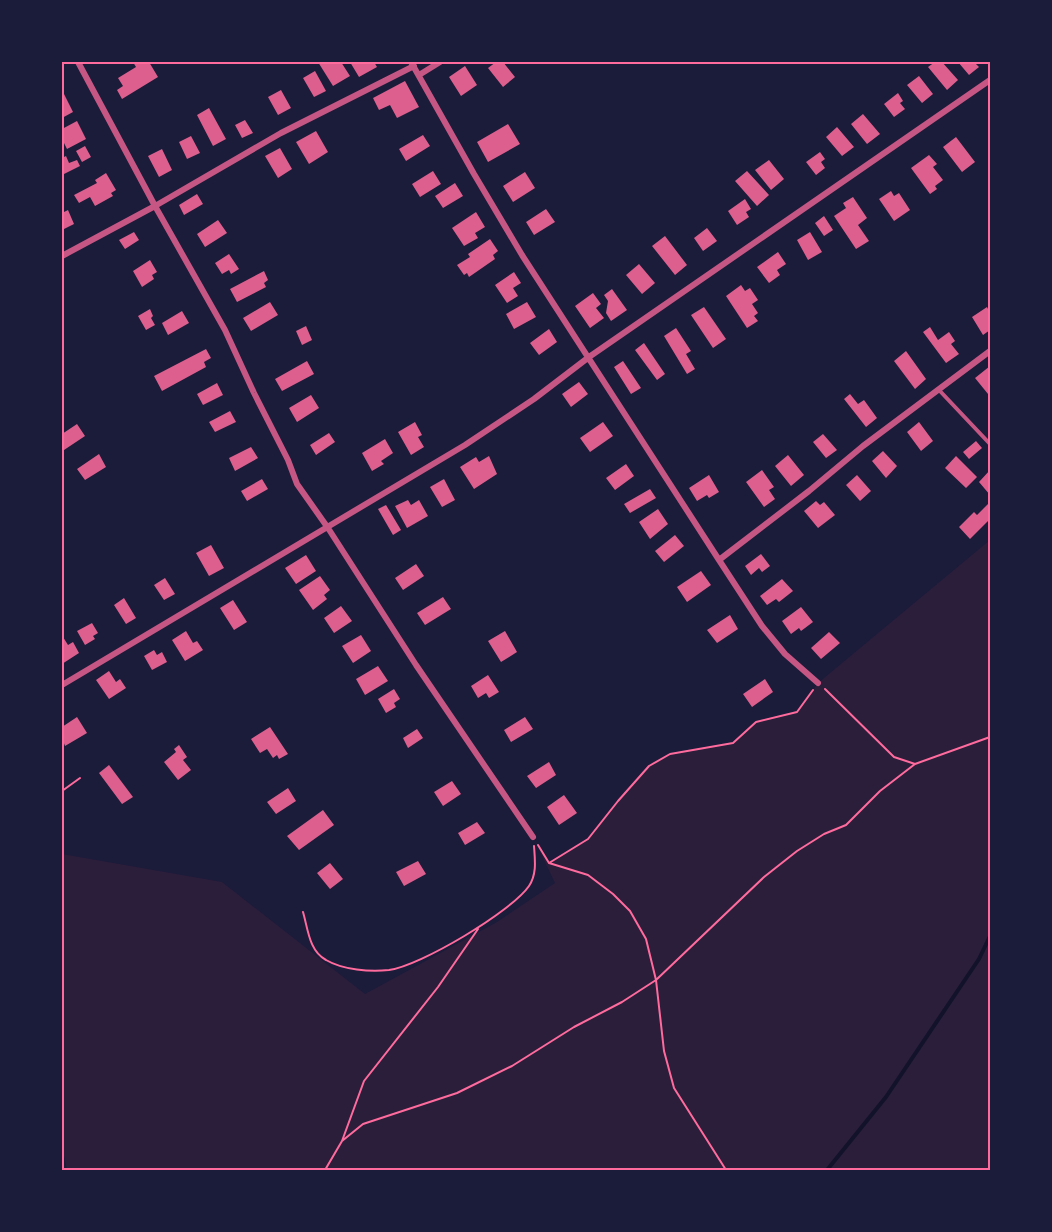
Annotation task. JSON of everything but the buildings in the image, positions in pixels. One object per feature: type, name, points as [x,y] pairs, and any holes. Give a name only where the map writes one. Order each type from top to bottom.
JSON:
[{"type":"street","points":[[78,62],[225,330],[288,460],[297,484],[533,837]]},
{"type":"street","points":[[419,75],[440,62]]},
{"type":"street","points":[[62,256],[155,206],[281,133],[412,64],[522,255],[762,626],[785,654],[818,683]]},
{"type":"street","points":[[62,685],[475,439],[534,399],[589,357],[990,80]]},
{"type":"street","points":[[719,560],[863,446],[990,351]]},
{"type":"lane","points":[[939,390],[990,444]]},
{"type":"path","points":[[549,863],[588,839],[650,766],[670,754],[733,743],[756,722],[797,712],[818,683],[894,757],[915,764]]},
{"type":"path","points":[[342,1141],[363,1124],[457,1093],[512,1066],[574,1026],[622,1002],[656,980],[764,877],[797,851],[824,834],[846,825],[880,791],[915,764],[990,737]]},
{"type":"path","points":[[62,791],[80,778]]},
{"type":"path","points":[[533,837],[549,863],[588,875],[613,894],[630,911],[646,939],[656,980],[664,1051],[674,1088],[726,1170]]},
{"type":"path","points":[[303,912],[312,946],[324,960],[342,966],[389,970],[416,961],[480,927],[518,899],[530,884],[536,867],[533,837]]},
{"type":"path","points":[[324,1170],[342,1141],[364,1081],[438,987],[480,927]]},
{"type":"shaded area","points":[[990,540],[990,1170],[67,1170],[62,1147],[62,854],[222,882],[365,994],[497,922],[555,883],[533,837],[549,863],[588,839],[649,766],[670,754],[733,743],[756,722],[797,712],[818,683]]},
{"type":"waterway","points":[[827,1170],[886,1097],[979,959],[990,936]]}]
